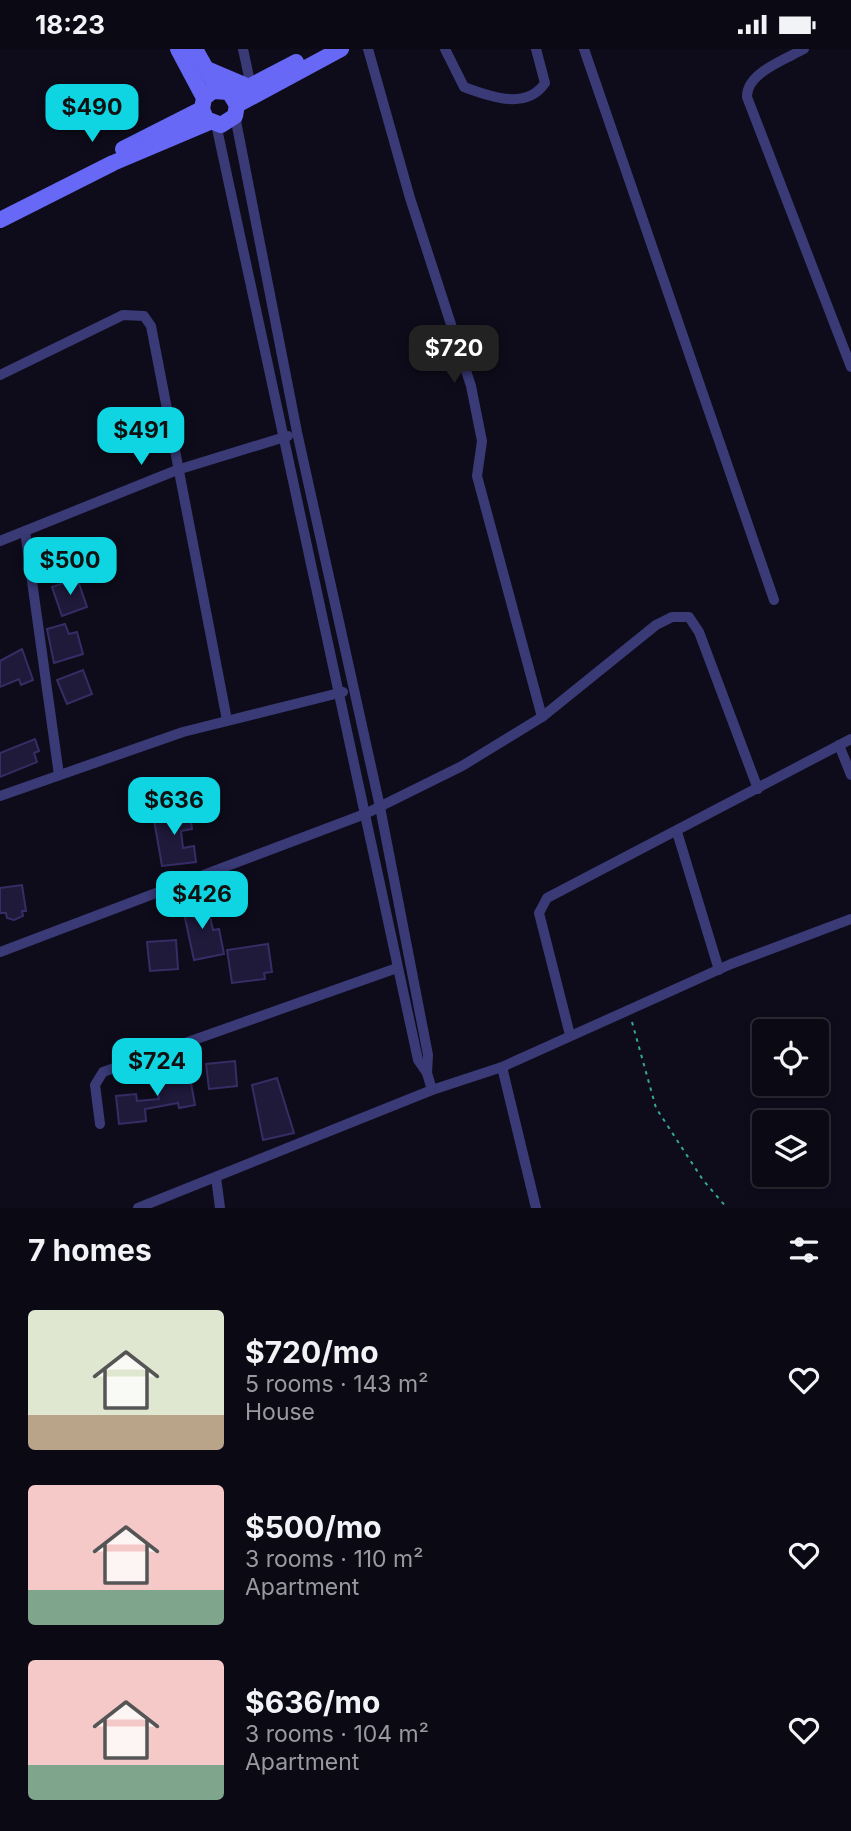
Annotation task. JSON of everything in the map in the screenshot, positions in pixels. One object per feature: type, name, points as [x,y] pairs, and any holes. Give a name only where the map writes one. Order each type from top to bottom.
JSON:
[{"type":"street","points":[[178,49],[225,104],[380,807],[428,1055],[427,1073]]},
{"type":"street","points":[[195,49],[200,74],[225,104]]},
{"type":"street","points":[[243,49],[225,104],[283,438],[418,1060],[427,1073],[432,1090]]},
{"type":"street","points":[[0,220],[225,104],[320,49]]},
{"type":"street","points":[[0,212],[341,49]]},
{"type":"street","points":[[368,49],[410,198],[471,386],[482,440],[477,476],[542,717]]},
{"type":"street","points":[[446,49],[464,86],[513,100],[535,93],[545,83],[536,49]]},
{"type":"street","points":[[584,49],[774,600]]},
{"type":"street","points":[[804,49],[754,80],[747,90],[747,97],[851,367]]},
{"type":"street","points":[[200,74],[225,104]]},
{"type":"street","points":[[0,375],[123,315],[144,316],[151,326],[227,720]]},
{"type":"street","points":[[0,541],[177,470],[297,432]]},
{"type":"street","points":[[25,531],[59,775]]},
{"type":"street","points":[[0,952],[380,807],[462,766],[542,717],[656,625],[671,617],[689,617],[710,658],[758,789]]},
{"type":"street","points":[[0,796],[227,720],[353,689]]},
{"type":"street","points":[[570,1035],[539,913],[542,903],[553,894],[677,832],[851,739]]},
{"type":"street","points":[[839,745],[851,775]]},
{"type":"street","points":[[677,832],[719,970]]},
{"type":"street","points":[[138,1208],[432,1090],[502,1067],[719,970],[851,919]]},
{"type":"street","points":[[100,1123],[95,1085],[103,1072],[397,968]]},
{"type":"street","points":[[502,1067],[536,1208]]},
{"type":"street","points":[[216,1177],[220,1208]]},
{"type":"path","points":[[629,1011],[656,1108],[703,1180],[727,1208]]},
{"type":"building","points":[[77,578],[87,607],[62,616],[52,587]]},
{"type":"building","points":[[65,624],[69,634],[77,632],[83,654],[54,663],[47,629]]},
{"type":"building","points":[[22,649],[33,680],[21,685],[19,679],[0,687],[0,661]]},
{"type":"building","points":[[83,670],[92,694],[67,704],[57,680]]},
{"type":"building","points":[[35,739],[39,751],[34,753],[37,762],[0,777],[0,753]]},
{"type":"building","points":[[189,809],[192,829],[181,831],[183,848],[194,846],[196,862],[162,866],[153,814]]},
{"type":"building","points":[[22,885],[26,911],[22,911],[23,916],[14,920],[7,918],[6,913],[0,913],[0,888]]},
{"type":"building","points":[[206,899],[213,930],[219,929],[224,954],[194,960],[182,904]]},
{"type":"building","points":[[176,940],[178,969],[150,971],[147,942]]},
{"type":"building","points":[[268,944],[272,972],[264,973],[265,979],[232,983],[227,950]]},
{"type":"building","points":[[235,1061],[237,1086],[209,1089],[206,1064]]},
{"type":"building","points":[[189,1072],[195,1105],[179,1108],[178,1103],[145,1109],[146,1121],[119,1124],[116,1096],[136,1094],[137,1101],[159,1099],[155,1078]]},
{"type":"building","points":[[277,1078],[294,1133],[263,1140],[252,1085]]}]
